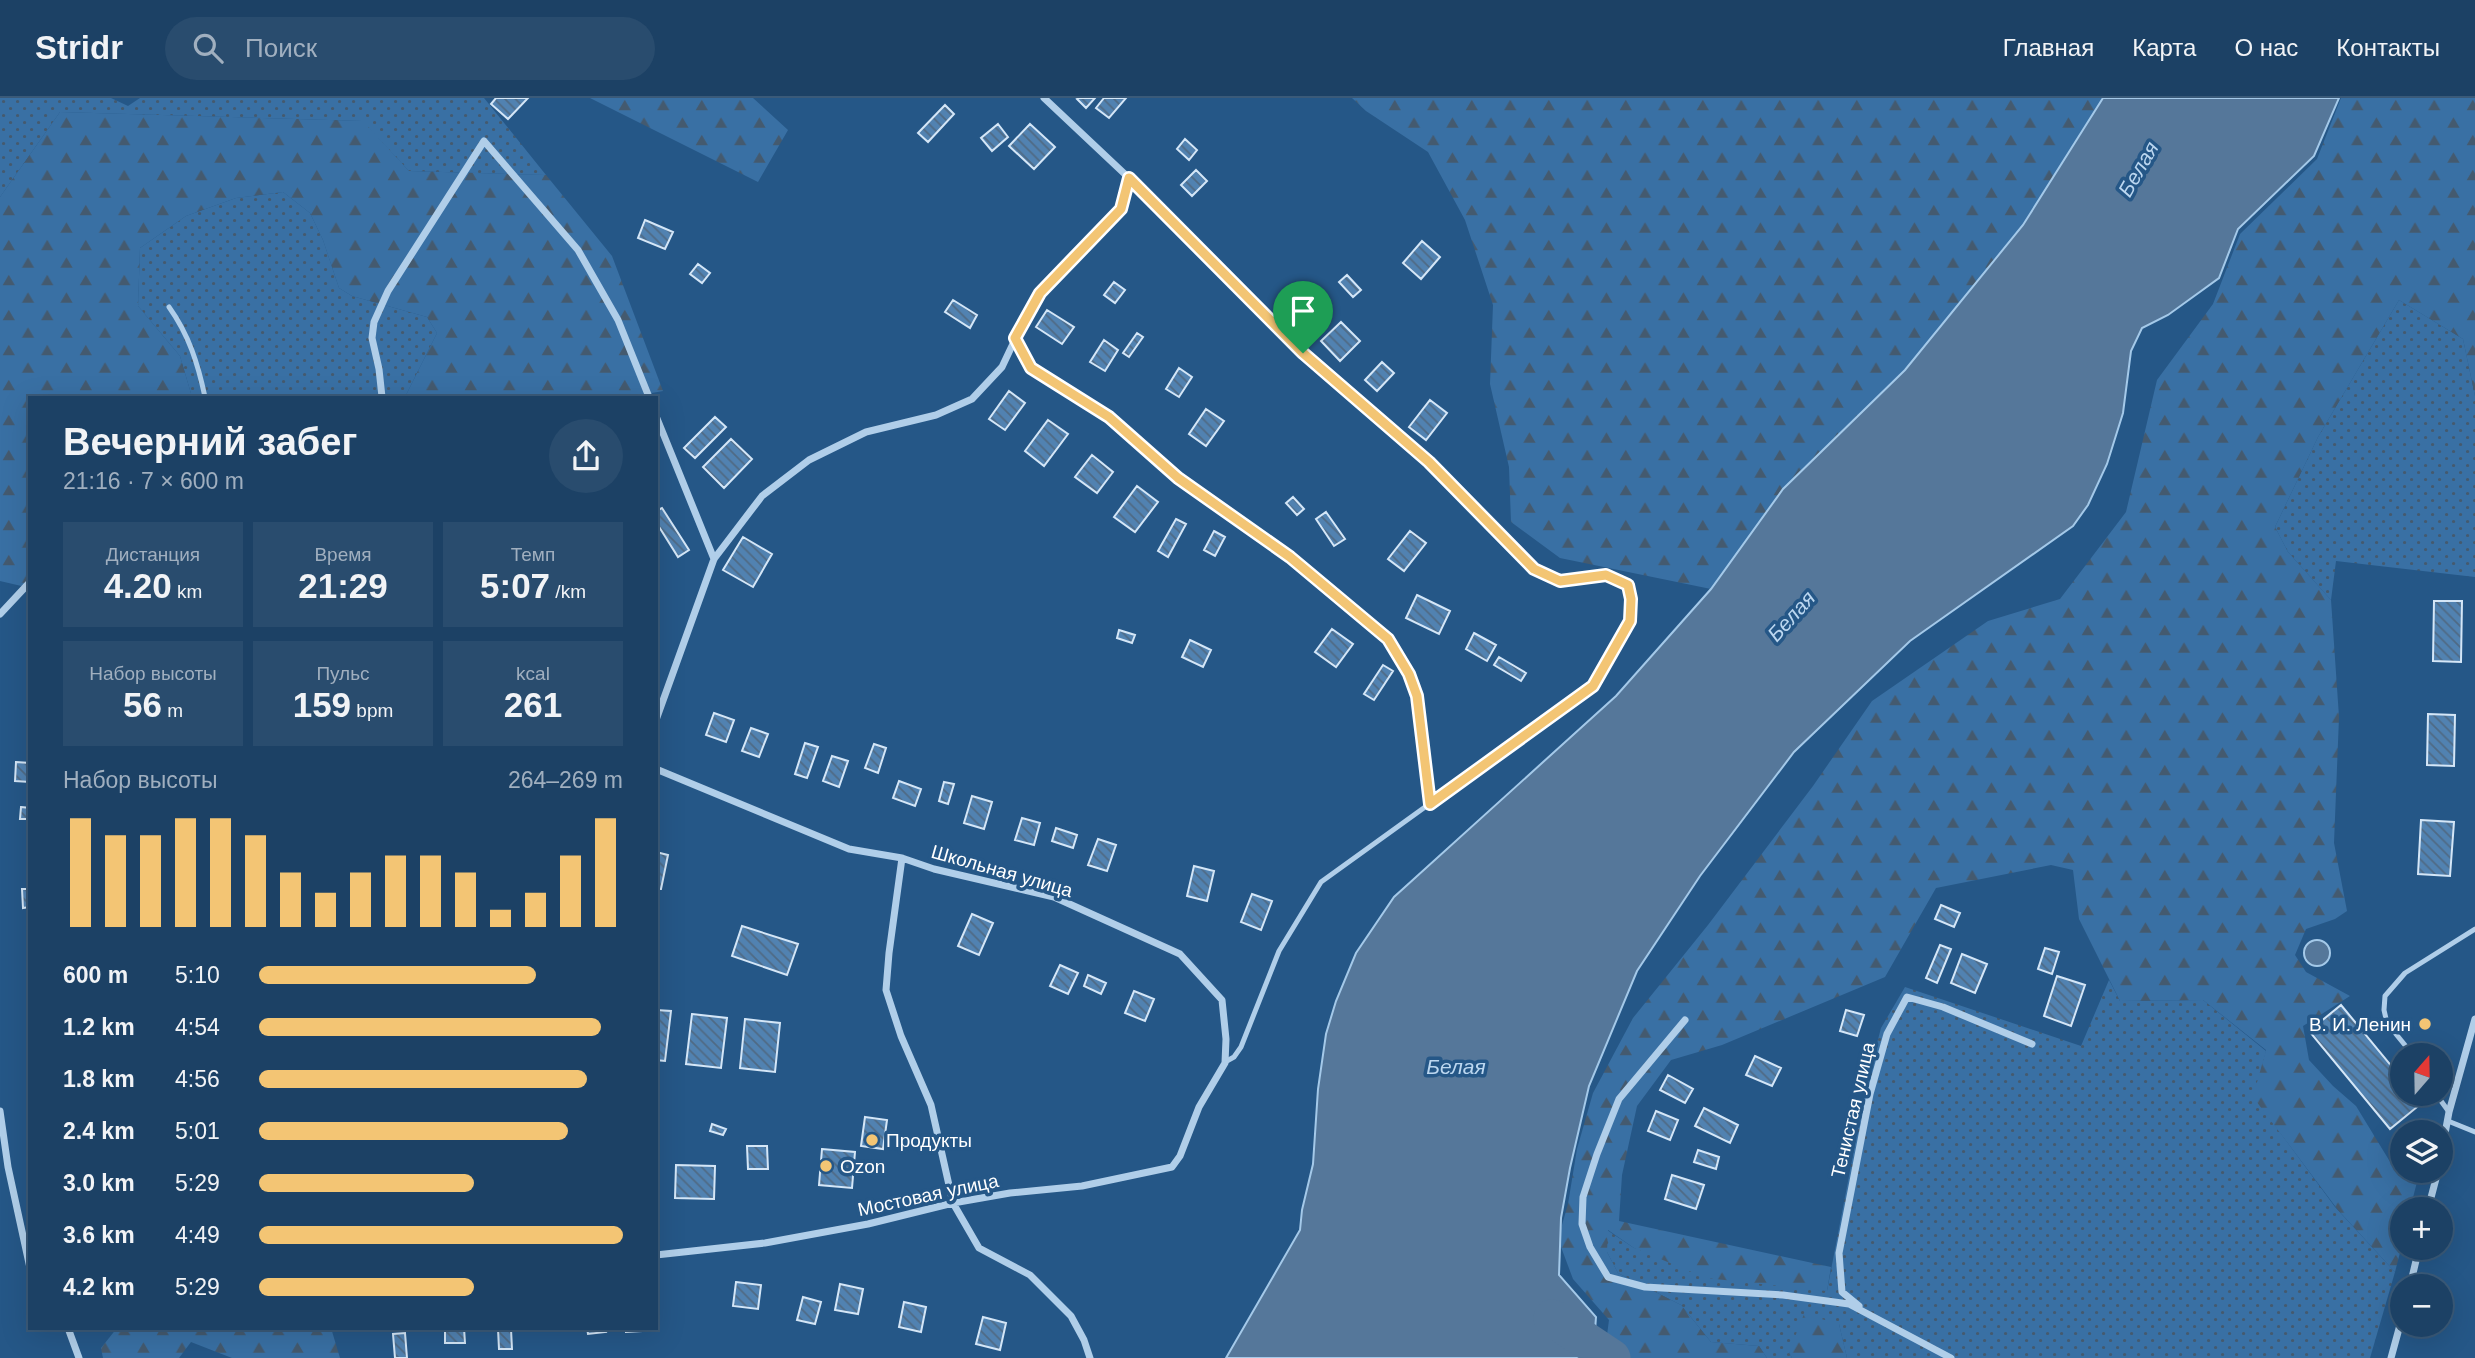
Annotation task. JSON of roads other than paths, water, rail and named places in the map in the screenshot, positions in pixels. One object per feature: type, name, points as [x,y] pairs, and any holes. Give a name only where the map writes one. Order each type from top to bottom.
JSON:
[{"type":"street","points":[[1044,98],[1129,178],[1303,353],[1429,462],[1534,569],[1560,581],[1606,575],[1628,585],[1631,599],[1630,621]]},
{"type":"street","points":[[382,396],[372,338],[374,322],[388,291],[484,141],[578,250],[618,320],[649,396]]},
{"type":"street","points":[[658,714],[714,559],[762,496],[809,460],[866,432],[936,415],[972,399],[1002,367],[1040,293],[1121,209],[1129,178]]},
{"type":"street","points":[[1015,338],[1031,368],[1109,417],[1178,478],[1290,557],[1388,639],[1409,674],[1417,696],[1430,804]]},
{"type":"street","points":[[658,421],[714,559]]},
{"type":"street","points":[[0,614],[28,584]]},
{"type":"street","name":"Школьная улица","points":[[658,770],[849,849],[902,858],[934,869],[1054,897],[1180,954],[1222,1000],[1226,1039],[1225,1063]]},
{"type":"street","points":[[902,858],[886,990],[901,1036],[931,1105],[953,1203],[979,1248],[1030,1275],[1071,1316],[1084,1339],[1090,1358]]},
{"type":"street","name":"Тенистая улица","points":[[1869,1314],[1842,1292],[1839,1253],[1870,1094],[1887,1034],[1907,997],[1943,1007],[2032,1044]]},
{"type":"street","points":[[2448,1120],[2475,1019]]},
{"type":"street","points":[[1685,1020],[1619,1099],[1583,1197],[1582,1224],[1590,1247],[1608,1278],[1645,1287],[1783,1295],[1849,1304],[1951,1358]]},
{"type":"street","name":"Мостовая улица","points":[[658,1255],[765,1243],[868,1224],[953,1203],[1010,1193],[1082,1186],[1172,1167],[1180,1156],[1199,1107],[1225,1063]]},
{"type":"street","points":[[0,1111],[8,1167],[28,1259]]},
{"type":"street","points":[[69,1330],[79,1358]]},
{"type":"street","points":[[2391,1358],[2397,1337]]},
{"type":"lane","points":[[169,307],[183,327],[197,360],[205,396]]},
{"type":"lane","points":[[1225,1063],[1234,1057],[1241,1047],[1279,951],[1321,882],[1593,686],[1630,621]]},
{"type":"lane","points":[[2403,1043],[2387,1023],[2385,996],[2405,973],[2475,929]]},
{"type":"lane","points":[[2444,1106],[2449,1116],[2475,1132]]},
{"type":"water","name":"Белая","points":[[2103,98],[2339,98],[2314,156],[2238,229],[2219,278],[2168,315],[2142,328],[2131,351],[2123,413],[2107,464],[2088,505],[2073,526],[1910,641],[1794,752],[1700,876],[1637,971],[1589,1086],[1561,1218],[1559,1275],[1596,1317],[1593,1358],[1226,1358],[1300,1230],[1313,1164],[1318,1089],[1326,1034],[1356,953],[1394,897],[1616,696],[1711,589],[1783,489],[1905,370],[2023,225]]},
{"type":"water","points":[[2317,940],[2326,944],[2330,953],[2326,962],[2317,966],[2308,962],[2304,953],[2308,944]]},
{"type":"waterway","name":"Белая","points":[[1552,1318],[1612,1358]]},
{"type":"place","name":"В. И. Ленин","points":[[2425,1024]]},
{"type":"place","name":"Продукты","points":[[872,1140]]},
{"type":"place","name":"Ozon","points":[[826,1166]]}]
